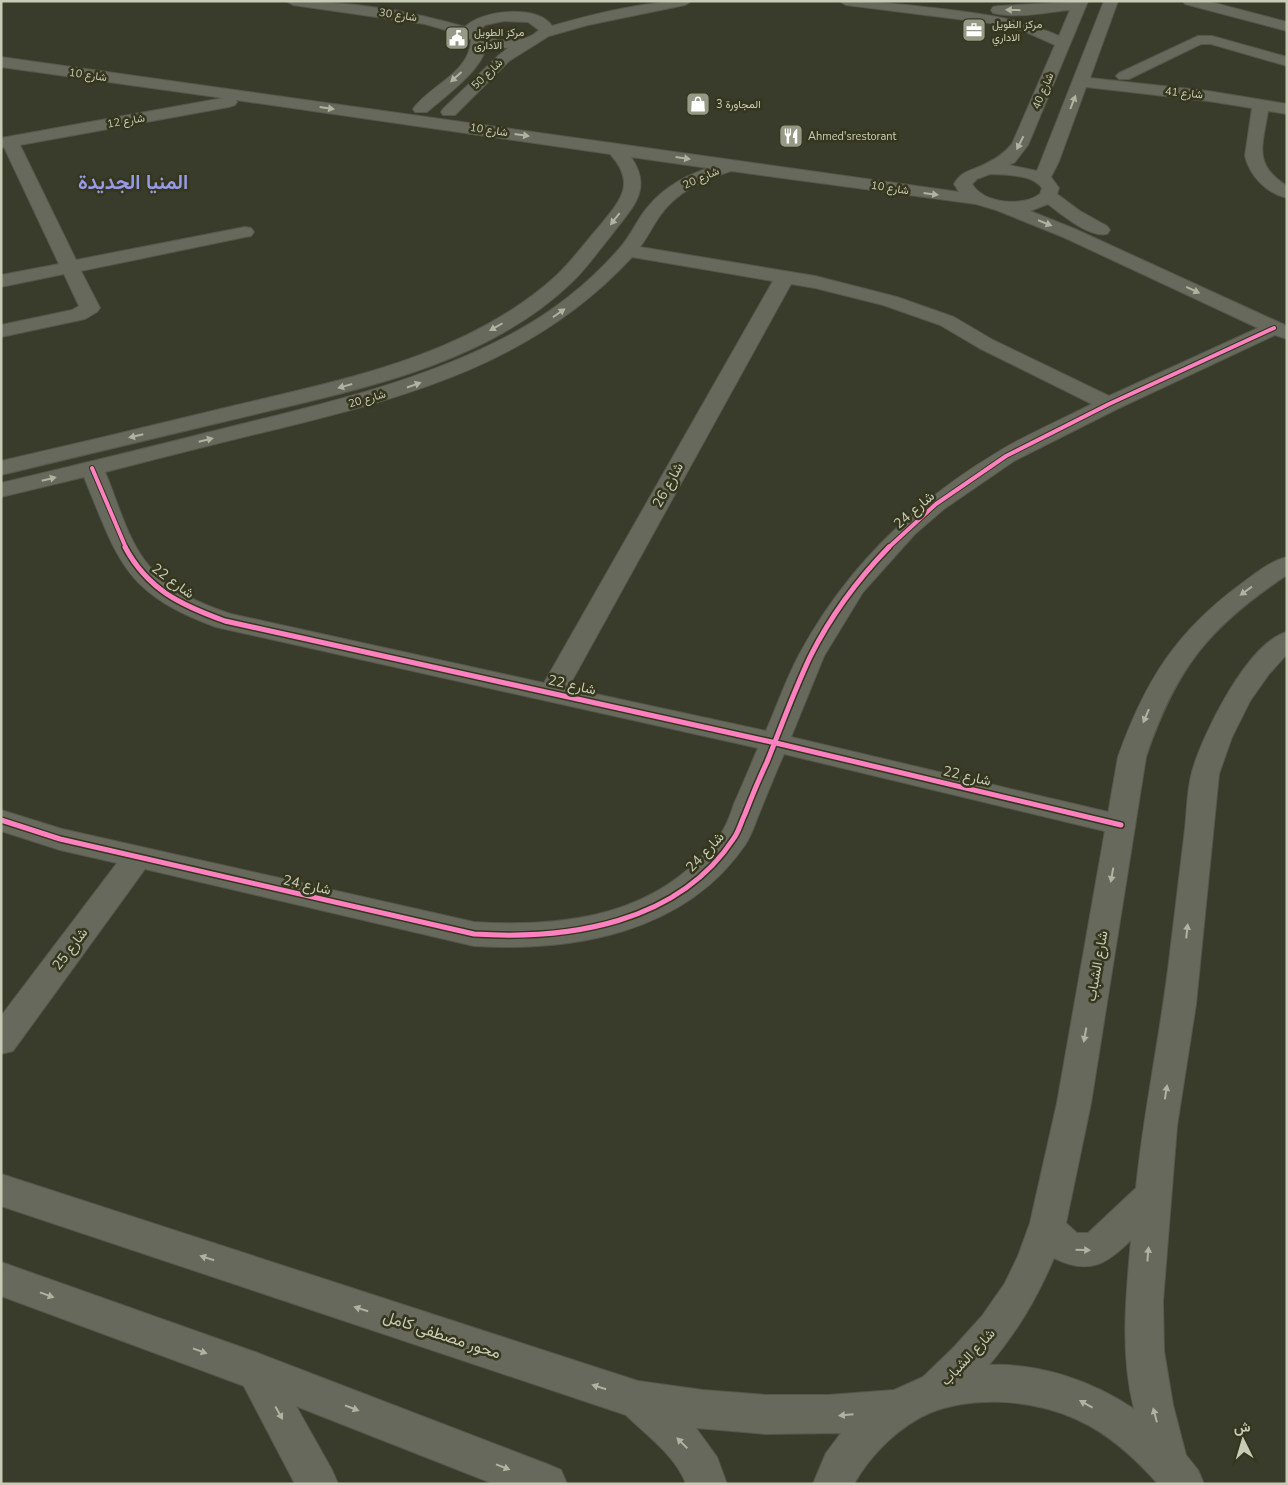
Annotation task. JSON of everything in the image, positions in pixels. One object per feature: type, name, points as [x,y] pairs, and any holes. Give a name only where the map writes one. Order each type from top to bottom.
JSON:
[{"type":"street","name":"شارع 30","points":[[293,1],[419,14],[451,13]]},
{"type":"street","name":"شارع 30","points":[[356,1],[419,14],[474,36],[501,44],[529,41]]},
{"type":"street","points":[[471,14],[520,17],[639,1]]},
{"type":"street","points":[[529,41],[545,33],[575,23],[685,1]]},
{"type":"street","points":[[846,1],[976,12],[1027,10],[1080,3]]},
{"type":"street","points":[[916,1],[976,12],[1019,25],[1063,44]]},
{"type":"street","points":[[1000,205],[1029,205],[1040,201],[1045,188],[1048,167],[1111,1]]},
{"type":"street","points":[[1190,1],[1287,27]]},
{"type":"street","name":"شارع 40","points":[[990,170],[1016,151],[1080,3]]},
{"type":"street","points":[[597,8],[610,16]]},
{"type":"street","points":[[474,36],[471,28],[475,24],[501,17]]},
{"type":"street","points":[[520,17],[542,23],[546,26],[545,33]]},
{"type":"street","name":"شارع 50","points":[[421,109],[471,64],[478,51],[474,36]]},
{"type":"street","points":[[1124,76],[1195,40],[1203,39],[1287,62]]},
{"type":"street","name":"شارع 50","points":[[449,112],[504,58],[529,41]]},
{"type":"street","name":"شارع 10","points":[[1,50],[286,97],[732,165],[864,177],[917,176]]},
{"type":"street","name":"شارع 10","points":[[1,62],[251,98],[286,97],[449,112],[864,177],[1000,205]]},
{"type":"street","name":"شارع 41","points":[[1083,76],[1124,76],[1287,99]]},
{"type":"street","name":"شارع 41","points":[[1083,76],[1287,109]]},
{"type":"street","name":"شارع 12","points":[[6,143],[251,98]]},
{"type":"street","points":[[1261,104],[1253,156],[1255,164],[1270,182],[1287,193]]},
{"type":"street","points":[[1030,121],[1064,126]]},
{"type":"street","points":[[1,332],[78,315],[88,311],[90,306],[72,267],[6,143]]},
{"type":"street","points":[[614,148],[630,167],[634,177],[634,188]]},
{"type":"street","name":"شارع 20","points":[[2,467],[237,422],[343,406],[403,389],[449,373],[524,336],[570,306],[583,296],[628,251],[653,210],[671,194],[698,178],[732,165]]},
{"type":"street","points":[[947,178],[965,179],[971,175],[990,170],[1024,172],[1045,188],[1074,215],[1283,325]]},
{"type":"street","points":[[965,179],[964,189],[977,199]]},
{"type":"street","name":"شارع 20","points":[[1,490],[92,468],[420,362],[485,333],[544,296],[578,266],[627,204],[634,188],[671,194]]},
{"type":"street","points":[[1000,205],[1283,325]]},
{"type":"street","points":[[1080,238],[1100,230]]},
{"type":"street","points":[[1,281],[245,232]]},
{"type":"street","points":[[628,251],[785,277],[866,293],[947,322],[986,344],[1109,404]]},
{"type":"street","name":"شارع 26","points":[[552,692],[785,277]]},
{"type":"street","name":"شارع 24","points":[[1,820],[60,839],[474,934],[510,938],[546,936],[582,931],[617,922],[655,906],[688,886],[715,863],[735,837],[811,656],[854,587],[900,536],[936,504],[999,461],[1109,404],[1283,325]]},
{"type":"street","name":"شارع 22","points":[[92,468],[130,556],[140,571],[172,598],[197,611],[250,627],[552,692],[1121,825]]},
{"type":"street","name":"شارع الشباب","points":[[936,1391],[968,1360],[995,1329],[1018,1295],[1035,1259],[1048,1224],[1074,1103],[1132,758],[1140,730],[1171,668],[1203,627],[1224,607],[1287,564]]},
{"type":"street","points":[[1176,1473],[1153,1405],[1145,1351],[1144,1301],[1160,1126],[1180,1004],[1205,774],[1211,752],[1239,696],[1262,666],[1287,640]]},
{"type":"street","name":"شارع 25","points":[[1,1041],[138,857]]},
{"type":"street","name":"محور مصطفى كامل","points":[[1,1190],[638,1400],[688,1409],[774,1416],[843,1415],[894,1409]]},
{"type":"street","points":[[1048,1224],[1051,1233],[1067,1248],[1078,1252],[1090,1251],[1100,1246],[1153,1196]]},
{"type":"street","points":[[1,1279],[255,1371],[547,1484]]},
{"type":"street","points":[[255,1371],[318,1484]]},
{"type":"street","points":[[833,1484],[860,1440],[894,1409],[936,1391],[982,1382],[1031,1385],[1079,1400],[1126,1426],[1176,1473]]},
{"type":"street","points":[[638,1400],[696,1457],[704,1470],[707,1484]]},
{"type":"cycle path","points":[[1,820],[60,839],[474,934],[502,936],[558,934],[612,923],[638,913],[664,901],[695,881],[735,837],[811,656],[854,587],[907,529],[936,504],[1006,456],[1109,404],[1274,328]]},
{"type":"cycle path","points":[[92,468],[119,535],[139,570],[157,588],[178,602],[225,621],[776,743],[1121,825]]},
{"type":"place","name":"مركز الطويل الاداري","points":[[974,30]]},
{"type":"place","name":"مركز الطويل الادارى","points":[[457,38]]},
{"type":"place","name":"المجاورة 3","points":[[698,104]]},
{"type":"place","name":"Ahmed'srestorant","points":[[791,136]]},
{"type":"district","name":"المنيا الجديدة","points":[[133,182]]}]
